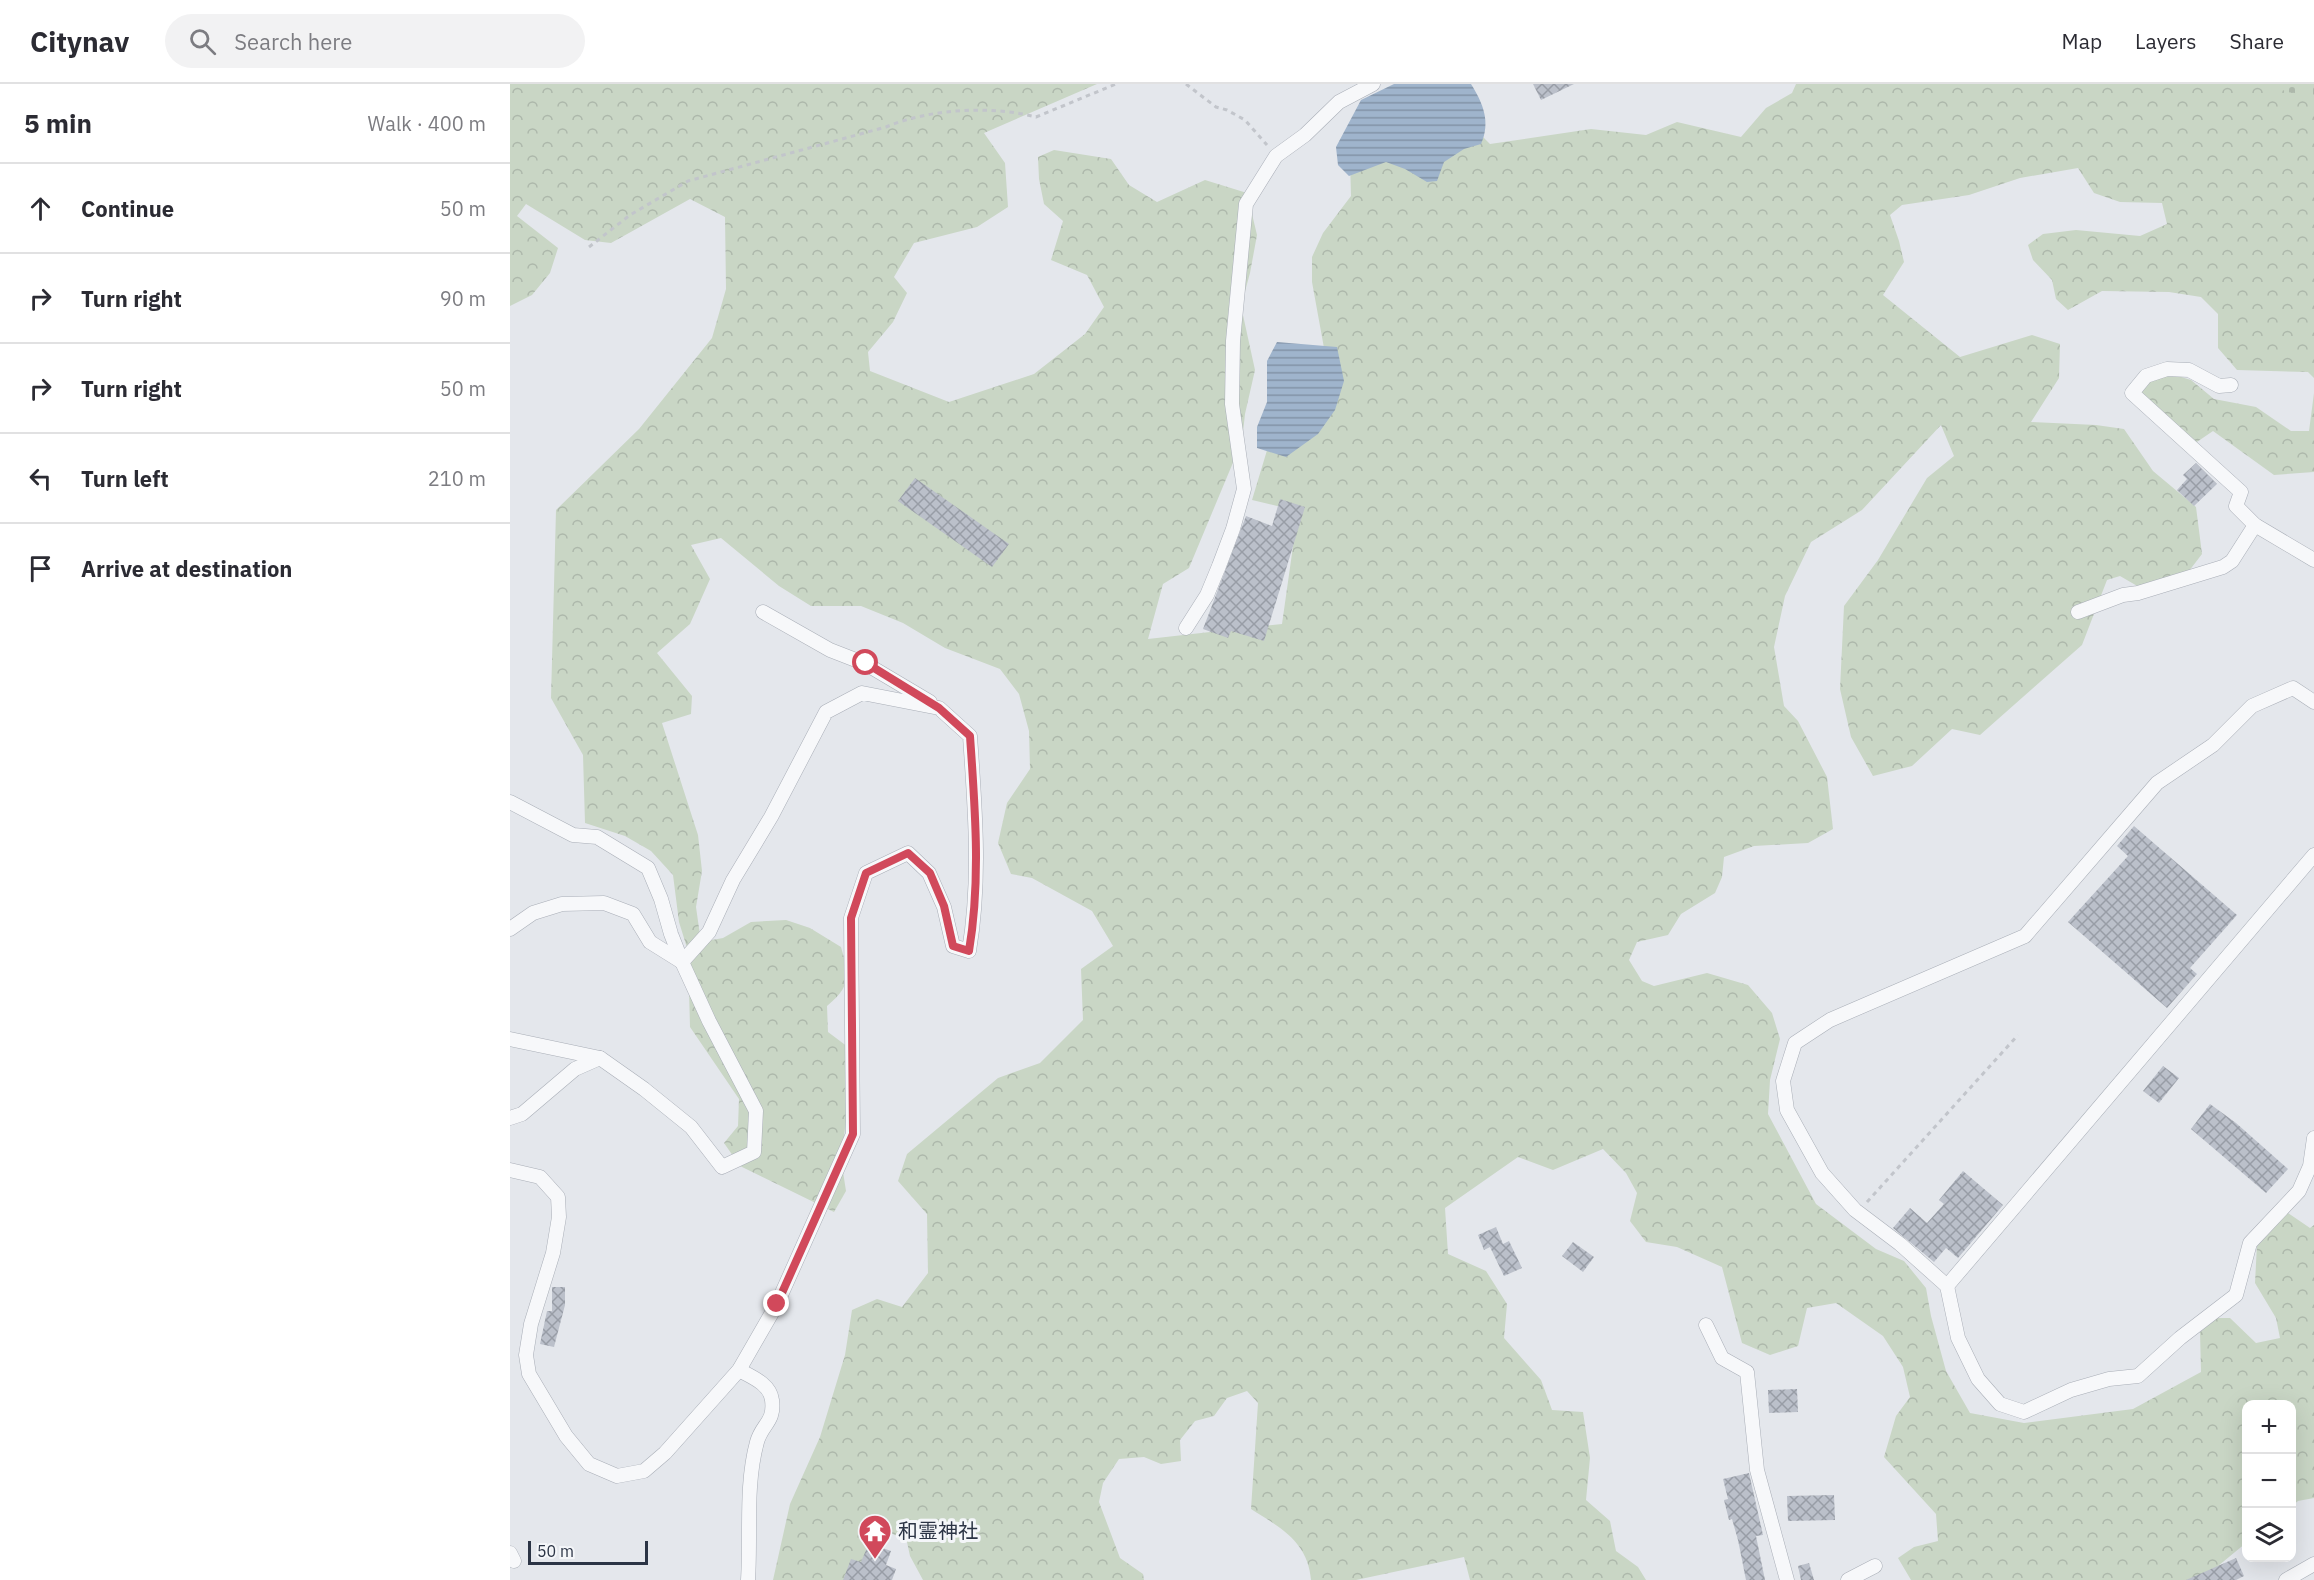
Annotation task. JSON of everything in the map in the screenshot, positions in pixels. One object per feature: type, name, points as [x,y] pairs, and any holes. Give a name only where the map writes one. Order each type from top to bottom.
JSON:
[{"type":"street","points":[[1186,628],[1207,595],[1220,566],[1244,489],[1232,404],[1233,341],[1246,204],[1276,156],[1305,135],[1339,102],[1373,84]]},
{"type":"street","points":[[2231,385],[2219,386],[2189,370],[2167,369],[2146,376],[2132,393],[2241,492],[2236,506],[2255,525],[2314,560]]},
{"type":"street","points":[[2078,612],[2123,595],[2138,594],[2223,567],[2232,561],[2255,525]]},
{"type":"street","points":[[510,1170],[540,1177],[558,1197],[559,1217],[553,1253],[531,1324],[526,1355],[529,1374],[566,1436],[589,1464],[617,1476],[644,1471],[665,1454],[739,1370],[777,1304],[853,1134],[851,918],[866,873],[908,853],[930,873],[944,906],[953,946],[969,951],[975,913],[976,828],[970,736],[939,708],[866,663],[830,650],[763,612]]},
{"type":"street","points":[[2314,702],[2293,688],[2252,706],[2213,745],[2157,783],[2025,936],[1830,1020],[1796,1043],[1783,1081],[1788,1110],[1822,1173],[1858,1212],[1900,1244],[1947,1286],[1958,1338],[1978,1379],[2000,1404],[2024,1412],[2071,1390],[2109,1379],[2138,1376],[2180,1338],[2236,1295],[2250,1243],[2299,1191],[2310,1166],[2314,1138]]},
{"type":"street","points":[[682,962],[709,932],[733,880],[771,817],[826,712],[862,693],[939,708]]},
{"type":"street","points":[[510,802],[573,835],[597,837],[648,868],[661,898],[682,962],[709,1021],[756,1111],[754,1152],[722,1167],[691,1127],[644,1089],[600,1059],[510,1039]]},
{"type":"street","points":[[1947,1286],[2314,855]]},
{"type":"street","points":[[510,929],[533,913],[562,904],[604,903],[633,914],[650,942],[682,962]]},
{"type":"street","points":[[510,1118],[522,1114],[575,1069],[600,1059]]},
{"type":"street","points":[[1706,1325],[1722,1358],[1747,1372],[1757,1470],[1787,1580]]},
{"type":"street","points":[[739,1370],[761,1382],[772,1398],[772,1417],[759,1436],[751,1466],[748,1580]]},
{"type":"street","points":[[2286,1580],[2314,1563]]},
{"type":"street","points":[[1848,1580],[1875,1566]]},
{"type":"path","points":[[589,247],[630,215],[688,181],[810,149],[886,127],[907,118],[958,110],[1022,113],[1036,117],[1116,84]]},
{"type":"path","points":[[1186,84],[1210,103],[1245,120],[1276,156]]},
{"type":"path","points":[[1858,1212],[2018,1035]]},
{"type":"green space","points":[[510,84],[1097,84],[984,133],[1005,163],[1008,207],[977,227],[914,243],[894,277],[907,293],[893,322],[868,352],[870,371],[949,402],[1034,374],[1085,334],[1104,307],[1087,275],[1051,260],[1063,221],[1044,204],[1038,157],[1054,150],[1111,159],[1129,185],[1157,202],[1205,180],[1247,193],[1257,235],[1241,306],[1255,370],[1245,414],[1242,441],[1189,568],[1163,584],[1148,639],[1282,624],[1298,511],[1252,500],[1268,447],[1328,370],[1312,282],[1312,257],[1323,233],[1351,196],[1350,159],[1479,133],[1490,144],[1591,129],[1646,135],[1677,122],[1741,137],[1766,108],[1792,93],[1796,84],[2314,84],[2314,378],[2308,372],[2237,370],[2218,348],[2218,314],[2201,297],[2169,292],[2102,291],[2068,310],[2056,299],[2052,280],[2033,260],[2028,245],[2043,234],[2076,230],[2140,236],[2167,224],[2162,203],[2120,202],[2094,193],[2078,168],[2020,178],[1969,195],[1902,205],[1890,215],[1904,262],[1883,295],[1960,357],[2032,335],[2060,344],[2059,378],[2031,422],[2096,425],[2124,429],[2153,471],[2196,507],[2202,554],[2189,571],[2139,587],[2120,576],[2107,580],[2082,645],[1980,735],[1952,729],[1912,766],[1873,776],[1851,737],[1840,689],[1844,606],[1878,560],[1927,478],[1954,456],[1941,425],[1862,510],[1811,542],[1785,596],[1774,647],[1784,706],[1798,721],[1827,777],[1833,829],[1808,843],[1754,846],[1724,857],[1722,877],[1715,893],[1681,914],[1668,935],[1637,942],[1629,960],[1642,981],[1654,986],[1707,973],[1748,985],[1772,1013],[1780,1039],[1770,1080],[1768,1114],[1816,1204],[1876,1249],[1904,1261],[1926,1288],[1946,1371],[1970,1413],[2024,1423],[2133,1409],[2201,1372],[2200,1332],[2217,1318],[2230,1318],[2256,1343],[2280,1338],[2276,1318],[2255,1283],[2257,1244],[2288,1213],[2310,1228],[2314,1225],[2314,1498],[2296,1503],[2296,1400],[2242,1400],[2242,1546],[2201,1580],[1911,1580],[1898,1558],[1914,1547],[1938,1541],[1936,1514],[1884,1457],[1896,1416],[1910,1397],[1903,1367],[1883,1336],[1836,1303],[1807,1308],[1798,1346],[1770,1355],[1742,1343],[1722,1267],[1677,1247],[1646,1242],[1630,1221],[1637,1193],[1626,1173],[1603,1149],[1553,1170],[1518,1157],[1445,1208],[1448,1254],[1486,1271],[1507,1304],[1504,1338],[1541,1380],[1552,1410],[1583,1412],[1590,1458],[1586,1500],[1610,1521],[1616,1551],[1638,1567],[1646,1580],[1470,1580],[1464,1557],[1356,1580],[1311,1580],[1309,1567],[1299,1546],[1273,1523],[1251,1509],[1258,1403],[1247,1391],[1227,1398],[1214,1416],[1195,1421],[1180,1440],[1181,1461],[1161,1464],[1144,1457],[1119,1459],[1103,1483],[1099,1502],[1120,1558],[1143,1574],[1144,1580],[923,1580],[910,1556],[907,1542],[891,1533],[854,1580],[773,1580],[790,1504],[820,1437],[845,1355],[852,1310],[877,1299],[902,1307],[928,1273],[927,1214],[898,1181],[907,1154],[998,1078],[1040,1063],[1083,1020],[1081,969],[1113,946],[1092,911],[1032,878],[1011,874],[998,843],[1007,803],[1030,769],[1029,731],[1019,694],[1000,669],[945,648],[903,623],[861,606],[811,606],[779,586],[721,538],[691,545],[710,579],[690,624],[657,653],[692,696],[691,714],[662,723],[698,835],[702,871],[696,907],[701,942],[723,938],[751,922],[786,920],[810,928],[841,947],[847,972],[845,985],[841,992],[827,1006],[828,1032],[848,1047],[846,1121],[841,1159],[846,1191],[834,1212],[740,1166],[724,1143],[738,1126],[739,1099],[690,1027],[688,951],[679,922],[673,875],[651,851],[625,836],[585,823],[583,755],[551,698],[556,510],[639,429],[712,338],[726,289],[725,217],[690,199],[611,243],[585,240],[526,204],[517,216],[558,248],[550,273],[532,295],[510,306]]},
{"type":"green space","points":[[2274,84],[2314,84],[2314,95],[2286,92]]},
{"type":"green space","points":[[2168,373],[2191,380],[2214,399],[2256,407],[2291,431],[2309,431],[2314,393],[2314,472],[2274,475],[2213,431],[2191,446],[2136,394],[2147,379]]},
{"type":"water","points":[[1394,84],[1471,84],[1479,98],[1485,120],[1481,144],[1464,149],[1444,162],[1437,181],[1427,182],[1405,169],[1386,162],[1349,176],[1338,165],[1336,147],[1361,100]]},
{"type":"water","points":[[1277,342],[1337,347],[1344,381],[1335,410],[1318,434],[1286,457],[1257,448],[1257,427],[1267,402],[1267,361]]},
{"type":"building","points":[[1533,84],[1574,84],[1541,100]]},
{"type":"building","points":[[2196,463],[2217,484],[2194,506],[2177,490],[2187,479],[2183,475]]},
{"type":"building","points":[[915,478],[1009,544],[992,567],[898,501]]},
{"type":"building","points":[[1280,499],[1305,507],[1264,641],[1231,631],[1228,638],[1203,629],[1246,516],[1272,526]]},
{"type":"building","points":[[2134,826],[2237,915],[2190,968],[2197,974],[2167,1008],[2068,922],[2128,856],[2117,846]]},
{"type":"building","points":[[2163,1066],[2179,1078],[2159,1103],[2143,1091]]},
{"type":"building","points":[[2210,1104],[2236,1123],[2288,1169],[2266,1193],[2191,1129]]},
{"type":"building","points":[[1963,1171],[2003,1205],[1958,1258],[1946,1248],[1934,1262],[1893,1228],[1910,1208],[1927,1223],[1944,1204],[1939,1200]]},
{"type":"building","points":[[1496,1227],[1503,1244],[1509,1241],[1522,1268],[1504,1276],[1490,1247],[1484,1250],[1478,1235]]},
{"type":"building","points":[[1573,1242],[1594,1257],[1583,1272],[1562,1256]]},
{"type":"building","points":[[552,1287],[565,1287],[565,1305],[554,1347],[540,1344],[547,1311],[552,1311]]},
{"type":"building","points":[[1797,1389],[1798,1412],[1769,1413],[1768,1390]]},
{"type":"building","points":[[1749,1473],[1763,1535],[1756,1536],[1765,1580],[1746,1580],[1738,1540],[1732,1519],[1729,1520],[1724,1500],[1728,1499],[1723,1479]]},
{"type":"building","points":[[1834,1495],[1835,1520],[1788,1521],[1787,1496]]},
{"type":"building","name":"和霊神社","points":[[869,1543],[891,1551],[886,1565],[896,1569],[892,1580],[843,1580],[851,1559],[861,1562]]},
{"type":"building","points":[[2236,1558],[2244,1576],[2236,1580],[2186,1580]]},
{"type":"building","points":[[1809,1563],[1814,1580],[1801,1580],[1798,1566]]},
{"type":"place","name":"和霊神社","points":[[875,1560]]},
{"type":"route","points":[[777,1304],[853,1134],[851,918],[866,873],[908,853],[930,873],[944,906],[953,946],[969,951],[975,913],[976,828],[970,736],[939,708],[866,663]]}]
